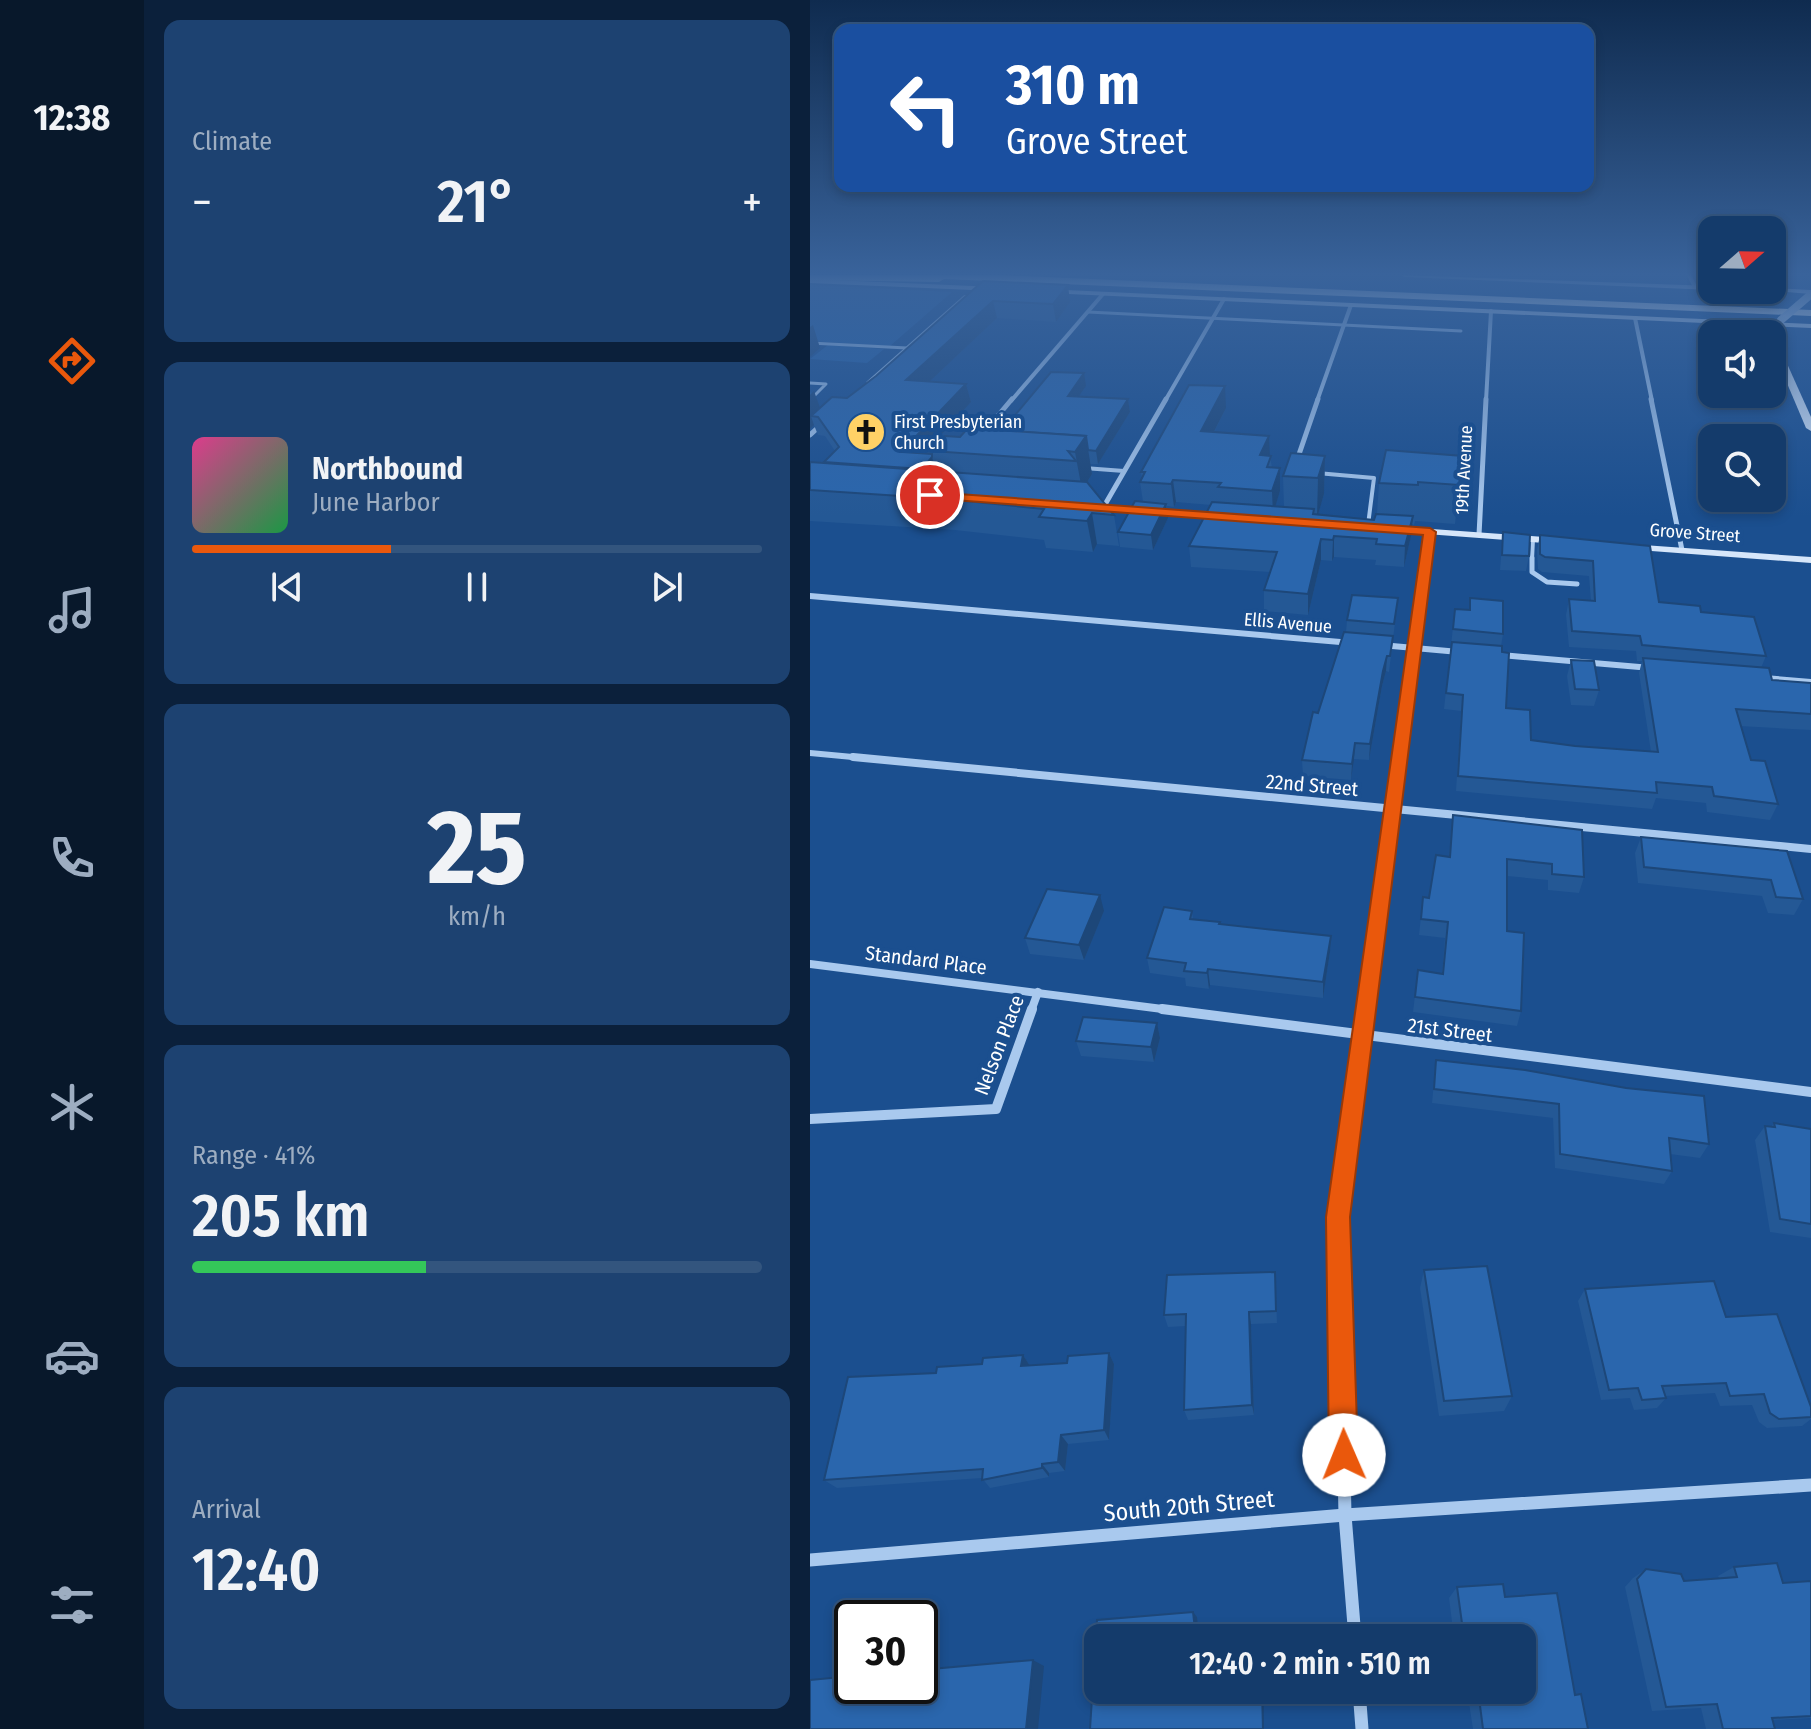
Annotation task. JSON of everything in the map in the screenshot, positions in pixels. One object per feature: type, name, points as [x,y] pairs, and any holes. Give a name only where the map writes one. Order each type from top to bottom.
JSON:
[{"type":"main road","points":[[1786,371],[1811,428]]},
{"type":"main road","points":[[1071,506],[1244,518]]},
{"type":"main road","points":[[1352,526],[1578,543]]},
{"type":"main road","name":"Grove Street","points":[[1622,546],[1811,560]]},
{"type":"street","points":[[862,389],[899,356]]},
{"type":"street","points":[[970,449],[1050,356]]},
{"type":"street","points":[[1103,508],[1191,356]]},
{"type":"street","points":[[1293,472],[1333,356]]},
{"type":"street","name":"19th Avenue","points":[[1479,535],[1489,356]]},
{"type":"street","points":[[1643,356],[1682,550]]},
{"type":"street","points":[[810,435],[829,417]]},
{"type":"street","name":"19th Avenue","points":[[1354,1624],[1345,1515],[1338,1217],[1430,532]]},
{"type":"street","name":"Ellis Avenue","points":[[810,596],[1462,652]]},
{"type":"street","points":[[1494,655],[1652,668]]},
{"type":"street","points":[[1748,676],[1811,682]]},
{"type":"street","name":"22nd Street","points":[[810,753],[1811,849]]},
{"type":"street","name":"Standard Place","points":[[810,964],[1038,992]]},
{"type":"street","name":"21st Street","points":[[1038,992],[1362,1037],[1811,1092]]},
{"type":"street","name":"Nelson Place","points":[[810,1119],[996,1109],[1038,992]]},
{"type":"street","name":"South 20th Street","points":[[810,1560],[1345,1515],[1811,1485]]},
{"type":"street","points":[[1360,1704],[1362,1729]]},
{"type":"lane","points":[[810,383],[826,384],[810,400]]},
{"type":"lane","points":[[1080,468],[1124,471]]},
{"type":"lane","points":[[1305,472],[1374,478],[1367,527]]},
{"type":"lane","points":[[1533,539],[1532,572],[1547,582],[1577,584]]},
{"type":"shaded area","points":[[814,356],[876,356],[867,363],[810,359]]},
{"type":"building","points":[[899,356],[933,356],[906,380],[966,384],[901,452],[932,454],[922,469],[824,462],[839,447],[818,417],[811,416],[832,397],[847,398]]},
{"type":"building","points":[[1051,372],[1084,373],[1068,396],[1128,399],[1096,451],[1088,450],[1086,436],[995,430],[1006,426]]},
{"type":"building","points":[[1189,385],[1225,386],[1201,431],[1269,436],[1260,455],[1271,456],[1267,467],[1280,468],[1272,491],[1218,487],[1221,483],[1173,480],[1171,484],[1140,482],[1145,472],[1141,472]]},
{"type":"building","points":[[968,428],[1086,436],[1075,452],[1068,451],[1076,461],[931,451],[945,436],[960,437]]},
{"type":"building","points":[[1386,450],[1463,456],[1459,485],[1379,483]]},
{"type":"building","points":[[1291,453],[1325,456],[1318,478],[1283,476]]},
{"type":"building","points":[[810,462],[1087,482],[1114,515],[1092,513],[1087,521],[1039,517],[1044,509],[810,490]]},
{"type":"building","points":[[1135,501],[1166,504],[1151,535],[1118,532]]},
{"type":"building","points":[[1212,502],[1314,509],[1313,514],[1374,520],[1376,514],[1413,516],[1405,546],[1376,544],[1377,539],[1334,536],[1333,540],[1321,539],[1308,594],[1264,590],[1277,552],[1189,546]]},
{"type":"building","points":[[1503,532],[1530,535],[1529,556],[1502,555]]},
{"type":"building","points":[[1540,535],[1650,546],[1659,602],[1700,606],[1701,612],[1754,617],[1766,656],[1642,645],[1640,636],[1572,631],[1569,599],[1595,601],[1593,561],[1545,557],[1540,554]]},
{"type":"building","points":[[1352,595],[1398,598],[1394,624],[1347,620]]},
{"type":"building","points":[[1470,598],[1503,601],[1503,634],[1453,629],[1455,609],[1470,610]]},
{"type":"building","points":[[1344,632],[1393,636],[1390,656],[1387,656],[1383,671],[1370,744],[1355,743],[1352,764],[1302,760],[1313,712],[1318,713]]},
{"type":"building","points":[[1452,642],[1502,646],[1502,652],[1509,653],[1506,708],[1530,710],[1531,740],[1658,752],[1643,658],[1769,668],[1772,680],[1811,683],[1811,714],[1736,709],[1751,760],[1765,761],[1778,804],[1714,796],[1712,787],[1656,782],[1657,793],[1458,776],[1463,695],[1446,693]]},
{"type":"building","points":[[1571,660],[1594,661],[1599,690],[1575,689]]},
{"type":"building","points":[[1453,815],[1582,830],[1584,877],[1552,874],[1552,864],[1507,859],[1507,931],[1524,933],[1521,1011],[1415,997],[1418,970],[1443,974],[1448,922],[1421,919],[1423,897],[1429,898],[1436,855],[1450,857]]},
{"type":"building","points":[[1641,837],[1787,851],[1803,899],[1776,897],[1771,880],[1644,867]]},
{"type":"building","points":[[1047,889],[1100,895],[1079,945],[1025,938]]},
{"type":"building","points":[[1164,907],[1192,911],[1190,919],[1331,936],[1323,982],[1208,969],[1207,973],[1184,971],[1186,963],[1147,958]]},
{"type":"building","points":[[1083,1017],[1157,1023],[1151,1047],[1076,1041]]},
{"type":"building","points":[[1436,1060],[1525,1070],[1626,1088],[1704,1096],[1709,1144],[1669,1138],[1672,1171],[1560,1154],[1559,1104],[1434,1089]]},
{"type":"building","points":[[1774,1123],[1811,1129],[1811,1224],[1780,1219],[1765,1126],[1775,1127]]},
{"type":"building","points":[[1487,1266],[1512,1396],[1444,1401],[1424,1270]]},
{"type":"building","points":[[1275,1272],[1276,1311],[1249,1312],[1252,1405],[1184,1410],[1186,1314],[1164,1315],[1167,1275]]},
{"type":"building","points":[[1714,1281],[1726,1317],[1777,1314],[1811,1407],[1811,1417],[1779,1419],[1770,1413],[1764,1394],[1730,1396],[1726,1383],[1662,1386],[1666,1398],[1642,1400],[1638,1388],[1609,1390],[1585,1289]]},
{"type":"building","points":[[1109,1353],[1104,1430],[1061,1435],[1058,1462],[982,1480],[983,1469],[824,1480],[848,1377],[936,1373],[937,1367],[982,1364],[983,1358],[1023,1355],[1021,1366],[1067,1363],[1068,1356]]},
{"type":"building","points":[[1777,1563],[1783,1583],[1811,1581],[1811,1716],[1772,1718],[1775,1729],[1723,1729],[1717,1704],[1666,1707],[1637,1579],[1646,1569],[1681,1574],[1684,1581],[1737,1577],[1734,1567]]},
{"type":"building","points":[[1503,1584],[1505,1597],[1557,1593],[1575,1695],[1581,1694],[1588,1729],[1483,1729],[1480,1704],[1536,1704],[1536,1624],[1462,1624],[1457,1587]]},
{"type":"building","points":[[1193,1612],[1194,1624],[1097,1624],[1097,1620]]},
{"type":"building","points":[[1033,1660],[1026,1729],[810,1729],[810,1680],[834,1678],[834,1704],[938,1704],[938,1668]]},
{"type":"building","points":[[1092,1704],[1262,1704],[1263,1729],[1090,1729]]},
{"type":"place","name":"First Presbyterian Church","points":[[866,432]]},
{"type":"route","points":[[930,495],[1430,532],[1338,1217],[1344,1455]]}]
